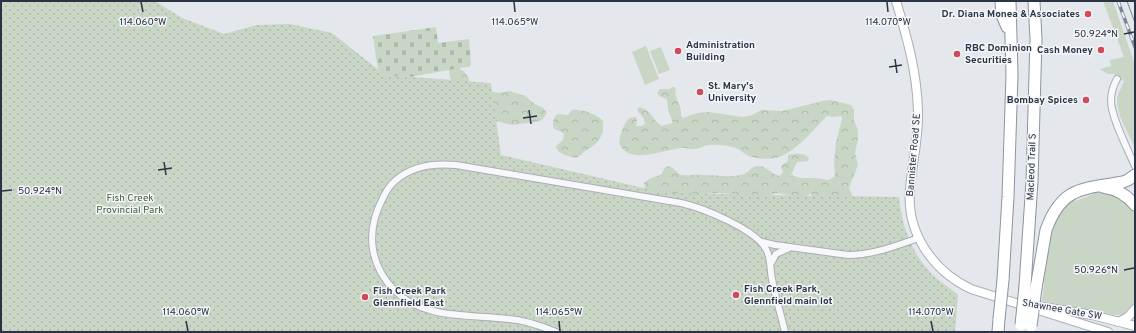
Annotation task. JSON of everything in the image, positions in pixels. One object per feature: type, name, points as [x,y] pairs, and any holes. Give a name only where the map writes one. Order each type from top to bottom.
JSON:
[{"type":"highway","points":[[1001,1],[1002,15],[1010,34]]},
{"type":"highway","points":[[998,332],[1003,280],[1010,132],[1012,74],[1010,1]]},
{"type":"highway","name":"Macleod Trail S","points":[[1025,329],[1030,287],[1036,39],[1034,1]]},
{"type":"highway","points":[[1030,287],[1046,230],[1054,212],[1066,198],[1082,188],[1123,182],[1135,175]]},
{"type":"highway","points":[[1097,186],[1119,192],[1135,205]]},
{"type":"street","name":"Bannister Road SE","points":[[896,1],[911,53],[917,85],[918,132],[909,199],[918,238],[934,263],[959,283],[977,291],[1014,301]]},
{"type":"street","points":[[1117,79],[1112,92],[1111,105],[1135,166]]},
{"type":"street","points":[[556,332],[521,320],[444,313],[430,310],[408,300],[393,289],[377,265],[371,232],[379,205],[389,188],[396,180],[414,169],[434,164],[468,166],[682,203],[706,210],[760,241],[775,245],[848,255],[879,251],[918,238]]},
{"type":"street","points":[[760,241],[768,253],[785,332]]},
{"type":"street","points":[[771,270],[772,259],[776,254],[794,247]]},
{"type":"street","name":"Shawnee Gate SW","points":[[1014,301],[1092,315],[1135,326]]},
{"type":"street","name":"Shawnee Gate SW","points":[[1014,301],[1108,332]]},
{"type":"street","points":[[1118,322],[1128,317],[1135,309]]},
{"type":"green space","name":"Fish Creek Provincial Park","points":[[1,1],[155,1],[182,18],[224,34],[257,25],[290,24],[332,33],[385,75],[491,83],[501,155],[665,193],[899,197],[906,231],[921,261],[936,278],[958,295],[955,332],[1,332]]},
{"type":"green space","points":[[1103,1],[1113,1],[1135,65],[1135,148],[1117,105],[1119,92],[1124,81],[1114,74],[1108,74],[1100,69],[1111,66],[1110,60],[1124,57]]},
{"type":"green space","points":[[436,27],[438,43],[469,39],[471,66],[410,77],[385,75],[378,70],[373,36]]},
{"type":"green space","points":[[646,46],[659,79],[645,85],[632,52]]},
{"type":"green space","points":[[661,47],[670,70],[659,74],[650,51]]},
{"type":"green space","points":[[457,67],[463,70],[469,80],[470,86],[498,93],[510,91],[525,96],[543,108],[547,113],[542,120],[536,122],[512,125],[495,121],[450,78],[449,70]]},
{"type":"green space","points":[[675,87],[683,118],[697,113],[709,112],[743,117],[752,115],[761,110],[782,111],[830,100],[851,105],[854,110],[854,121],[858,130],[855,153],[858,165],[849,188],[853,197],[815,197],[810,194],[802,197],[776,193],[766,196],[716,193],[676,196],[645,189],[644,183],[662,174],[664,168],[669,166],[681,175],[729,176],[744,174],[754,167],[760,166],[779,176],[783,172],[781,166],[788,161],[788,155],[796,154],[802,154],[809,158],[808,161],[797,162],[791,175],[800,178],[828,180],[834,177],[835,174],[834,162],[836,142],[842,119],[841,116],[827,116],[799,145],[786,154],[772,159],[752,157],[736,148],[719,145],[707,145],[693,149],[680,148],[641,155],[634,155],[627,152],[620,146],[620,137],[625,124],[632,117],[636,117],[636,126],[642,126],[645,124],[644,119],[637,110],[639,107],[646,110],[661,126],[673,123],[668,110],[667,99],[659,96],[657,93],[660,89],[670,89]]},
{"type":"green space","points":[[572,110],[589,112],[603,121],[601,137],[599,140],[576,158],[564,155],[557,149],[556,146],[563,140],[564,134],[554,129],[553,125],[556,115],[568,115]]},
{"type":"green space","points":[[1098,190],[1107,191],[1135,207],[1135,304],[1124,314],[1114,315],[1042,301],[1047,247],[1051,229],[1059,213],[1069,201],[1084,198]]},
{"type":"tram line","points":[[1127,1],[1135,23]]},
{"type":"railway","points":[[1118,1],[1135,47]]},
{"type":"place","name":"Dr. Diana Monea & Associates","points":[[1088,14]]},
{"type":"place","name":"Cash Money","points":[[1101,50]]},
{"type":"place","name":"Administration Building","points":[[678,51]]},
{"type":"place","name":"RBC Dominion Securities","points":[[957,54]]},
{"type":"place","name":"St. Mary's University","points":[[700,92]]},
{"type":"place","name":"Bombay Spices","points":[[1086,100]]},
{"type":"place","name":"Fish Creek Park, Glennfield main lot","points":[[736,295]]},
{"type":"place","name":"Fish Creek Park Glennfield East","points":[[365,297]]}]
